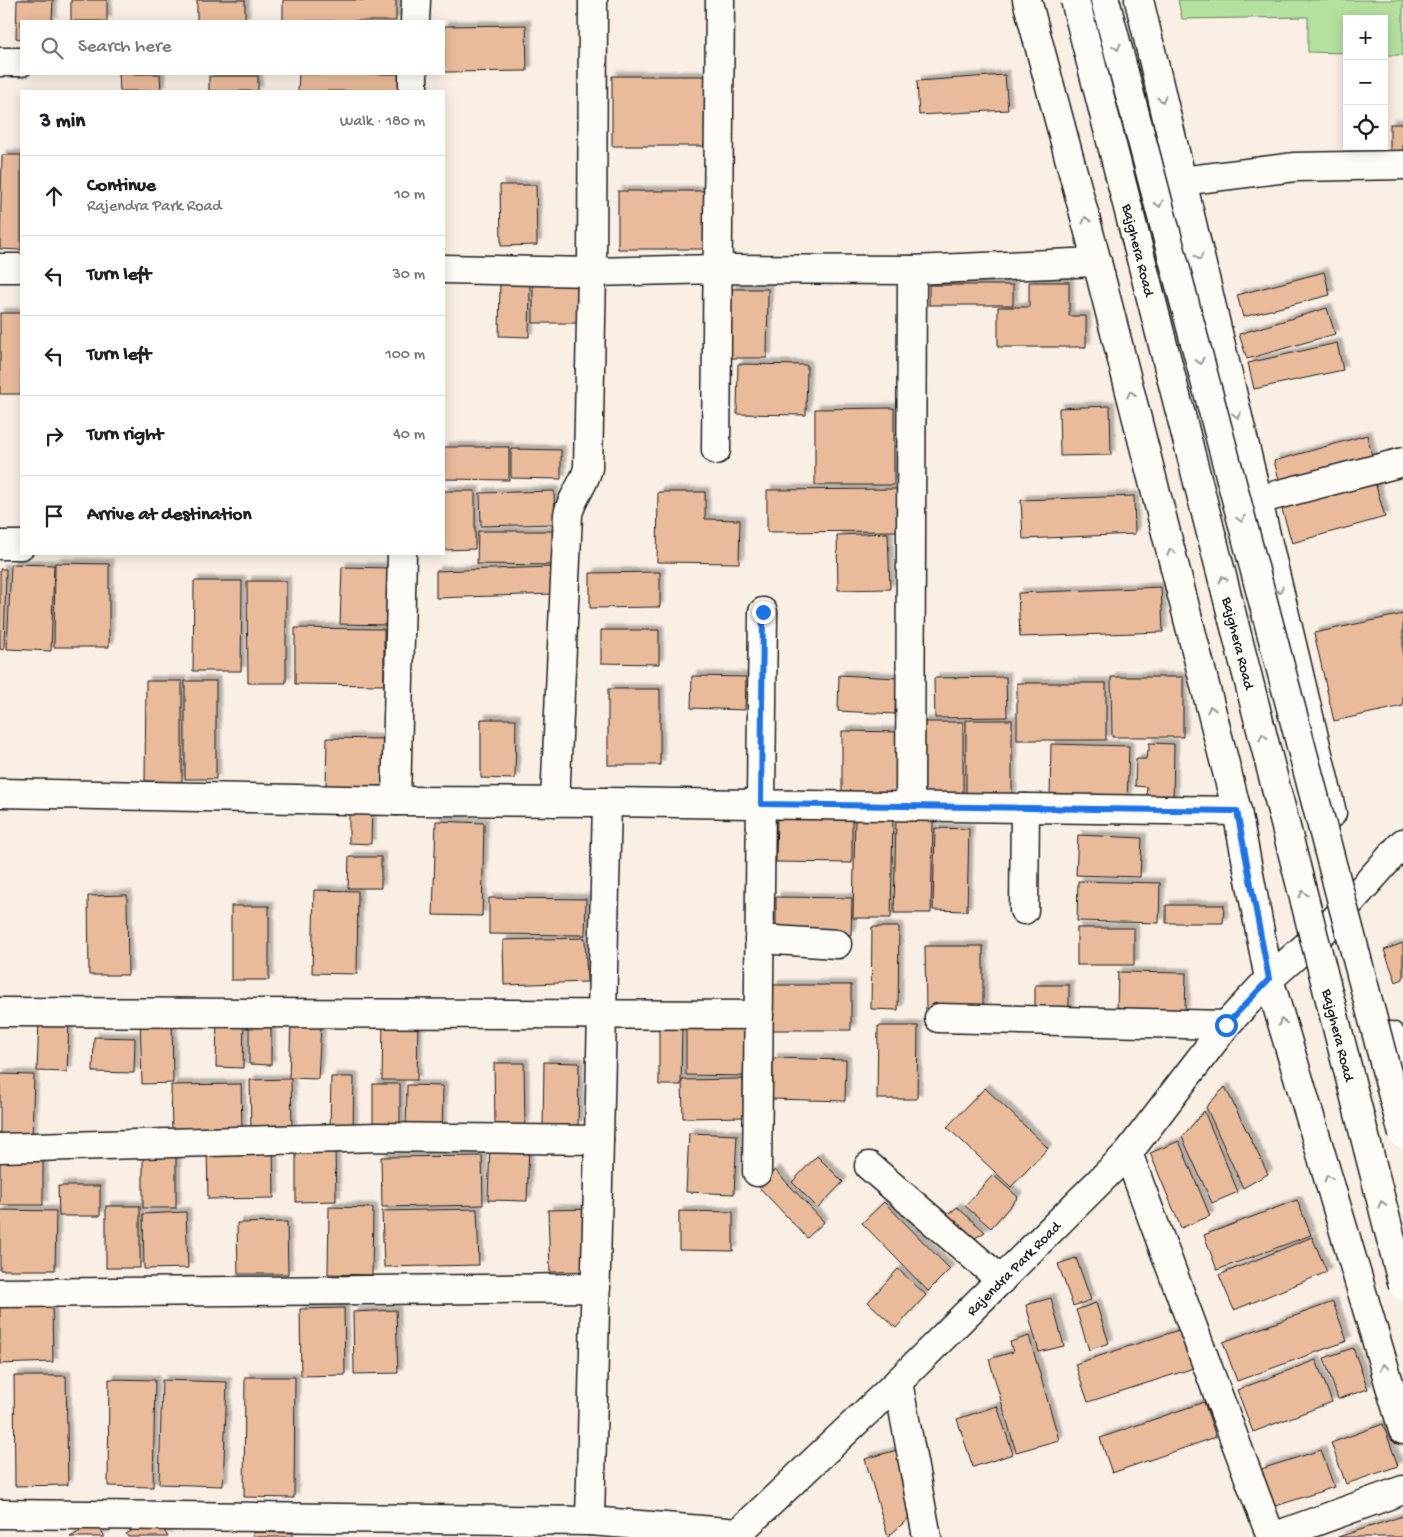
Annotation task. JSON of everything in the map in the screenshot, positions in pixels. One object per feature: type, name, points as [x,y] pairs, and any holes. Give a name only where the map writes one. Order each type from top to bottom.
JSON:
[{"type":"street","points":[[415,20],[416,0]]},
{"type":"street","points":[[555,802],[568,514],[570,505],[584,481],[588,468],[592,272],[593,0]]},
{"type":"street","points":[[716,450],[720,0]]},
{"type":"street","points":[[1027,0],[1097,262],[1237,811],[1269,979],[1403,1430]]},
{"type":"street","name":"Bajghera Road","points":[[1076,0],[1403,1286]]},
{"type":"street","name":"Bajghera Road","points":[[1105,0],[1403,1134]]},
{"type":"street","points":[[1139,0],[1353,899],[1403,1079]]},
{"type":"street","points":[[0,62],[20,62]]},
{"type":"street","points":[[413,90],[414,75]]},
{"type":"street","points":[[1181,181],[1295,167],[1403,165]]},
{"type":"street","points":[[445,269],[592,272],[718,269],[912,270],[1097,262]]},
{"type":"street","points":[[0,268],[20,268]]},
{"type":"street","points":[[910,806],[912,270]]},
{"type":"street","points":[[1257,500],[1403,462]]},
{"type":"street","points":[[0,545],[20,545]]},
{"type":"street","points":[[396,801],[402,555]]},
{"type":"street","points":[[757,1172],[763,612]]},
{"type":"street","points":[[0,793],[396,801],[607,802],[1237,811]]},
{"type":"street","points":[[590,1521],[607,802]]},
{"type":"street","points":[[1024,910],[1025,808]]},
{"type":"street","name":"Rajendra Park Road","points":[[737,1535],[898,1382],[1128,1153],[1226,1025],[1269,979],[1329,926],[1403,843]]},
{"type":"street","points":[[759,939],[836,944]]},
{"type":"street","points":[[0,1012],[759,1015]]},
{"type":"street","points":[[939,1018],[1226,1025]]},
{"type":"street","points":[[0,1148],[378,1137],[599,1140]]},
{"type":"street","points":[[1128,1153],[1272,1537],[1403,1490]]},
{"type":"street","points":[[869,1166],[1001,1280]]},
{"type":"street","points":[[0,1293],[596,1288]]},
{"type":"street","points":[[898,1382],[927,1537]]},
{"type":"street","points":[[5,1517],[418,1528],[590,1521],[737,1535]]},
{"type":"green space","points":[[1178,0],[1403,0],[1403,55],[1388,55],[1388,15],[1343,15],[1343,53],[1308,52],[1308,17],[1182,19]]},
{"type":"building","points":[[17,0],[53,0],[52,20],[20,20],[20,39],[16,38]]},
{"type":"building","points":[[71,0],[107,0],[107,20],[71,20]]},
{"type":"building","points":[[197,0],[245,0],[245,20],[197,20]]},
{"type":"building","points":[[283,0],[396,0],[396,20],[283,20]]},
{"type":"building","points":[[526,25],[527,71],[445,72],[445,26]]},
{"type":"building","points":[[119,75],[160,75],[161,90],[120,90]]},
{"type":"building","points":[[299,75],[407,75],[407,90],[298,90]]},
{"type":"building","points":[[1005,75],[1008,110],[919,115],[917,81]]},
{"type":"building","points":[[209,76],[258,76],[258,90],[209,90]]},
{"type":"building","points":[[612,76],[710,76],[709,146],[612,146]]},
{"type":"building","points":[[1390,124],[1403,124],[1403,159],[1390,159]]},
{"type":"building","points":[[2,155],[20,155],[20,250],[0,249]]},
{"type":"building","points":[[500,185],[536,185],[537,245],[501,246]]},
{"type":"building","points":[[618,191],[704,191],[704,249],[618,249]]},
{"type":"building","points":[[1324,272],[1330,295],[1243,317],[1237,295]]},
{"type":"building","points":[[533,279],[587,279],[587,323],[533,323]]},
{"type":"building","points":[[500,281],[530,282],[529,337],[499,336]]},
{"type":"building","points":[[1029,282],[1069,282],[1069,316],[1086,316],[1086,347],[998,347],[998,307],[1029,307]]},
{"type":"building","points":[[929,285],[1013,285],[1013,305],[929,305]]},
{"type":"building","points":[[731,289],[768,289],[767,358],[730,358]]},
{"type":"building","points":[[1327,308],[1335,334],[1247,359],[1239,334]]},
{"type":"building","points":[[0,313],[20,313],[20,394],[0,394]]},
{"type":"building","points":[[1337,343],[1343,370],[1254,389],[1248,363]]},
{"type":"building","points":[[738,364],[807,365],[806,415],[737,414]]},
{"type":"building","points":[[1110,406],[1111,455],[1060,456],[1059,408]]},
{"type":"building","points":[[894,408],[894,485],[815,485],[815,409]]},
{"type":"building","points":[[1367,435],[1374,464],[1282,490],[1274,461]]},
{"type":"building","points":[[445,447],[509,447],[509,480],[445,479]]},
{"type":"building","points":[[511,449],[561,450],[561,479],[511,478]]},
{"type":"building","points":[[1374,479],[1385,517],[1292,543],[1281,506]]},
{"type":"building","points":[[899,489],[900,531],[767,532],[767,490]]},
{"type":"building","points":[[445,491],[475,491],[475,549],[445,550]]},
{"type":"building","points":[[554,491],[555,524],[481,526],[480,493]]},
{"type":"building","points":[[658,492],[705,492],[705,519],[740,520],[739,563],[657,562]]},
{"type":"building","points":[[1134,496],[1135,534],[1023,539],[1021,500]]},
{"type":"building","points":[[478,531],[555,531],[554,565],[477,564]]},
{"type":"building","points":[[888,533],[890,589],[838,590],[837,535]]},
{"type":"building","points":[[55,563],[109,564],[109,647],[54,647]]},
{"type":"building","points":[[11,564],[54,565],[51,651],[7,649]]},
{"type":"building","points":[[342,567],[391,568],[390,625],[340,624]]},
{"type":"building","points":[[551,567],[552,594],[436,598],[436,571]]},
{"type":"building","points":[[0,569],[6,569],[4,650],[0,649]]},
{"type":"building","points":[[660,572],[660,607],[590,608],[590,573]]},
{"type":"building","points":[[194,581],[242,581],[241,671],[193,671]]},
{"type":"building","points":[[247,581],[286,581],[286,683],[248,683]]},
{"type":"building","points":[[1161,587],[1163,632],[1020,637],[1018,593]]},
{"type":"building","points":[[1403,614],[1403,706],[1334,721],[1314,633]]},
{"type":"building","points":[[295,628],[384,629],[384,685],[295,684]]},
{"type":"building","points":[[601,630],[659,630],[659,664],[601,663]]},
{"type":"building","points":[[839,675],[896,678],[895,714],[838,711]]},
{"type":"building","points":[[692,676],[746,677],[745,710],[691,708]]},
{"type":"building","points":[[1006,677],[1007,717],[935,718],[934,678]]},
{"type":"building","points":[[1111,677],[1183,677],[1183,737],[1112,737]]},
{"type":"building","points":[[146,681],[182,681],[182,782],[145,781]]},
{"type":"building","points":[[185,681],[216,681],[216,779],[185,779]]},
{"type":"building","points":[[1017,683],[1106,683],[1106,740],[1017,740]]},
{"type":"building","points":[[608,689],[660,689],[660,765],[608,765]]},
{"type":"building","points":[[481,719],[516,719],[515,779],[481,778]]},
{"type":"building","points":[[966,720],[1012,720],[1012,797],[966,797]]},
{"type":"building","points":[[922,722],[963,722],[963,797],[923,797]]},
{"type":"building","points":[[842,731],[903,732],[902,798],[842,797]]},
{"type":"building","points":[[327,738],[383,739],[382,788],[326,786]]},
{"type":"building","points":[[1149,743],[1174,744],[1173,802],[1146,801],[1147,787],[1135,786],[1136,759],[1146,759]]},
{"type":"building","points":[[1051,744],[1129,746],[1127,802],[1050,800]]},
{"type":"building","points":[[349,804],[372,804],[371,844],[349,843]]},
{"type":"building","points":[[777,814],[852,815],[852,863],[776,862]]},
{"type":"building","points":[[855,815],[893,816],[891,918],[853,918]]},
{"type":"building","points":[[896,819],[933,820],[931,913],[894,913]]},
{"type":"building","points":[[436,821],[484,823],[482,916],[433,915]]},
{"type":"building","points":[[935,828],[969,829],[967,911],[933,910]]},
{"type":"building","points":[[1078,835],[1142,838],[1140,877],[1076,875]]},
{"type":"building","points":[[349,857],[381,857],[381,888],[348,888]]},
{"type":"building","points":[[1078,881],[1160,883],[1159,923],[1077,921]]},
{"type":"building","points":[[314,890],[358,891],[357,974],[312,973]]},
{"type":"building","points":[[127,895],[128,975],[89,975],[88,896]]},
{"type":"building","points":[[776,897],[852,898],[851,935],[776,934]]},
{"type":"building","points":[[489,898],[586,899],[585,935],[489,934]]},
{"type":"building","points":[[1166,905],[1224,905],[1223,923],[1166,923]]},
{"type":"building","points":[[231,906],[269,906],[269,980],[231,980]]},
{"type":"building","points":[[872,927],[899,927],[898,1010],[871,1009]]},
{"type":"building","points":[[1077,928],[1134,928],[1134,965],[1077,965]]},
{"type":"building","points":[[585,938],[587,982],[504,985],[503,940]]},
{"type":"building","points":[[1403,943],[1403,979],[1396,982],[1384,950]]},
{"type":"building","points":[[925,946],[983,946],[983,1011],[926,1012]]},
{"type":"building","points":[[1118,972],[1186,973],[1185,1011],[1117,1010]]},
{"type":"building","points":[[773,985],[851,985],[851,1030],[773,1030]]},
{"type":"building","points":[[1035,985],[1069,985],[1069,1015],[1035,1015]]},
{"type":"building","points":[[217,1014],[244,1015],[243,1068],[216,1067]]},
{"type":"building","points":[[172,1017],[173,1083],[142,1084],[140,1018]]},
{"type":"building","points":[[249,1018],[271,1019],[271,1065],[249,1064]]},
{"type":"building","points":[[39,1020],[69,1022],[67,1072],[37,1071]]},
{"type":"building","points":[[383,1021],[418,1022],[417,1080],[382,1080]]},
{"type":"building","points":[[659,1021],[682,1021],[681,1085],[659,1085]]},
{"type":"building","points":[[291,1022],[321,1024],[318,1079],[289,1078]]},
{"type":"building","points":[[686,1024],[744,1024],[744,1076],[686,1075]]},
{"type":"building","points":[[878,1026],[918,1026],[917,1099],[877,1099]]},
{"type":"building","points":[[94,1037],[135,1038],[134,1073],[93,1072]]},
{"type":"building","points":[[773,1058],[846,1060],[845,1101],[772,1099]]},
{"type":"building","points":[[544,1062],[579,1063],[578,1126],[543,1125]]},
{"type":"building","points":[[494,1063],[524,1063],[525,1126],[495,1126]]},
{"type":"building","points":[[0,1074],[34,1075],[32,1136],[0,1135]]},
{"type":"building","points":[[331,1077],[354,1077],[353,1129],[330,1129]]},
{"type":"building","points":[[291,1079],[292,1128],[251,1129],[250,1080]]},
{"type":"building","points":[[743,1079],[744,1117],[683,1118],[682,1080]]},
{"type":"building","points":[[241,1084],[242,1132],[172,1133],[171,1085]]},
{"type":"building","points":[[373,1084],[400,1084],[400,1131],[373,1131]]},
{"type":"building","points":[[407,1085],[443,1086],[442,1134],[406,1133]]},
{"type":"building","points":[[1225,1087],[1268,1174],[1243,1188],[1206,1107]]},
{"type":"building","points":[[985,1088],[1048,1148],[1011,1187],[947,1127]]},
{"type":"building","points":[[1204,1111],[1238,1192],[1212,1203],[1182,1137]]},
{"type":"building","points":[[689,1133],[737,1135],[734,1194],[686,1192]]},
{"type":"building","points":[[1179,1141],[1210,1216],[1181,1228],[1150,1153]]},
{"type":"building","points":[[490,1144],[529,1145],[527,1201],[488,1200]]},
{"type":"building","points":[[207,1147],[273,1147],[274,1198],[208,1199]]},
{"type":"building","points":[[335,1148],[336,1201],[296,1202],[296,1149]]},
{"type":"building","points":[[0,1149],[43,1149],[43,1205],[0,1205]]},
{"type":"building","points":[[143,1154],[176,1154],[176,1208],[143,1208]]},
{"type":"building","points":[[482,1156],[483,1205],[382,1207],[381,1157]]},
{"type":"building","points":[[817,1156],[843,1182],[818,1208],[792,1182]]},
{"type":"building","points":[[775,1170],[824,1222],[807,1238],[758,1186]]},
{"type":"building","points":[[993,1175],[1018,1197],[991,1228],[965,1206]]},
{"type":"building","points":[[58,1186],[100,1186],[100,1216],[59,1216]]},
{"type":"building","points":[[1297,1200],[1311,1235],[1217,1270],[1204,1235]]},
{"type":"building","points":[[884,1202],[950,1269],[928,1291],[862,1223]]},
{"type":"building","points":[[106,1206],[140,1206],[140,1268],[106,1268]]},
{"type":"building","points":[[329,1207],[373,1208],[372,1275],[328,1274]]},
{"type":"building","points":[[957,1207],[985,1232],[970,1241],[941,1221]]},
{"type":"building","points":[[477,1209],[479,1265],[384,1267],[382,1211]]},
{"type":"building","points":[[593,1209],[595,1271],[550,1272],[548,1210]]},
{"type":"building","points":[[0,1210],[56,1211],[55,1270],[0,1270]]},
{"type":"building","points":[[679,1211],[733,1212],[733,1251],[679,1250]]},
{"type":"building","points":[[186,1212],[188,1268],[144,1269],[143,1214]]},
{"type":"building","points":[[287,1222],[288,1274],[238,1274],[237,1223]]},
{"type":"building","points":[[1312,1237],[1327,1272],[1234,1310],[1219,1275]]},
{"type":"building","points":[[1076,1258],[1091,1300],[1073,1306],[1058,1264]]},
{"type":"building","points":[[898,1269],[926,1295],[896,1328],[868,1302]]},
{"type":"building","points":[[1051,1298],[1064,1346],[1039,1352],[1026,1305]]},
{"type":"building","points":[[52,1302],[53,1362],[0,1364],[0,1303]]},
{"type":"building","points":[[1333,1302],[1347,1341],[1237,1381],[1223,1342]]},
{"type":"building","points":[[1096,1303],[1109,1343],[1089,1350],[1076,1310]]},
{"type":"building","points":[[344,1308],[345,1375],[301,1376],[300,1309]]},
{"type":"building","points":[[396,1310],[398,1373],[354,1374],[353,1312]]},
{"type":"building","points":[[1188,1327],[1200,1366],[1088,1402],[1075,1364]]},
{"type":"building","points":[[1029,1336],[1059,1440],[1016,1452],[989,1359],[1013,1352],[1010,1342]]},
{"type":"building","points":[[1353,1348],[1368,1389],[1338,1399],[1324,1358]]},
{"type":"building","points":[[1316,1360],[1332,1402],[1253,1432],[1237,1390]]},
{"type":"building","points":[[14,1376],[66,1376],[68,1485],[15,1486]]},
{"type":"building","points":[[245,1377],[295,1377],[294,1498],[244,1497]]},
{"type":"building","points":[[109,1379],[155,1380],[153,1487],[108,1486]]},
{"type":"building","points":[[162,1380],[227,1382],[223,1486],[159,1484]]},
{"type":"building","points":[[1204,1402],[1216,1437],[1112,1473],[1100,1438]]},
{"type":"building","points":[[997,1406],[1013,1454],[973,1467],[957,1419]]},
{"type":"building","points":[[1383,1424],[1398,1466],[1346,1484],[1331,1443]]},
{"type":"building","points":[[897,1450],[913,1514],[888,1537],[865,1459]]},
{"type":"building","points":[[1321,1450],[1334,1487],[1273,1507],[1261,1469]]},
{"type":"building","points":[[1403,1516],[1403,1537],[1338,1537]]},
{"type":"building","points":[[156,1517],[168,1537],[128,1537],[126,1534]]},
{"type":"building","points":[[96,1522],[105,1537],[70,1537]]},
{"type":"building","points":[[253,1532],[293,1533],[293,1537],[253,1537]]},
{"type":"route","points":[[763,612],[761,804],[1237,811],[1269,979],[1226,1025]]}]
